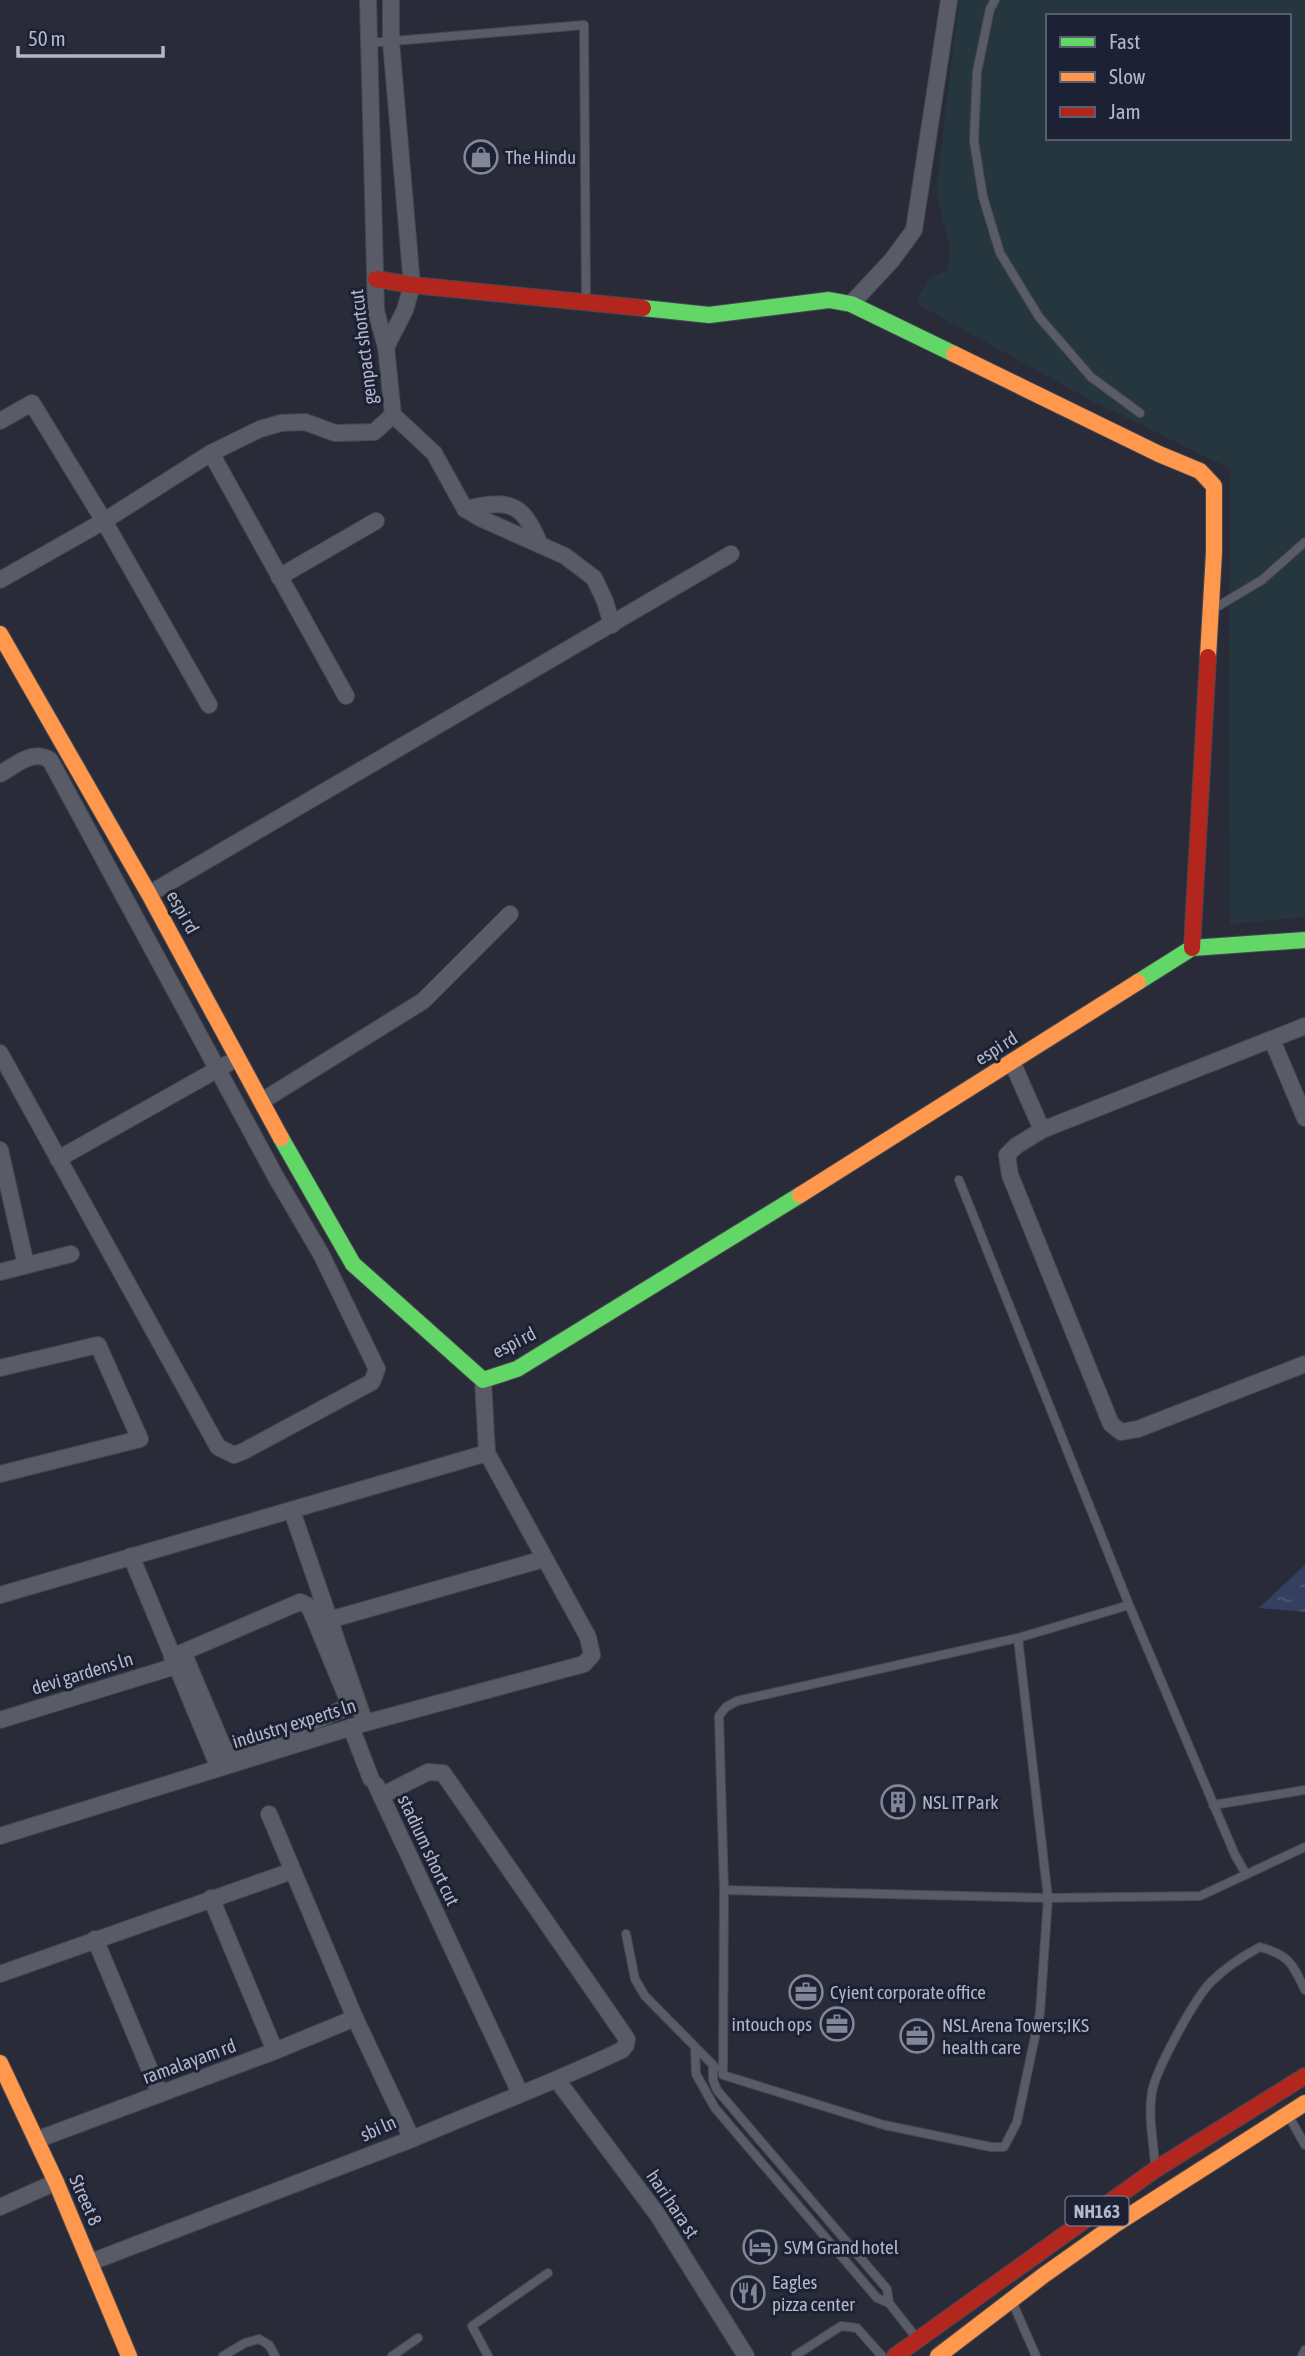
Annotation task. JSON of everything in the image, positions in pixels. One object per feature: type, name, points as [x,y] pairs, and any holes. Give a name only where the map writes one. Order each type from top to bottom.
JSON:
[{"type":"main road","points":[[376,279],[709,315],[829,300],[850,304],[1159,454],[1200,471],[1214,486],[1214,552],[1192,948]]},
{"type":"main road","name":"espi rd","points":[[0,634],[149,894],[353,1264],[483,1380],[517,1369],[845,1168],[1192,948],[1305,940]]},
{"type":"main road","name":"Street 8","points":[[0,2063],[91,2263],[129,2356]]},
{"type":"main road","name":"NH163","points":[[895,2356],[1156,2169],[1305,2076]]},
{"type":"main road","name":"NH163","points":[[938,2356],[1116,2224],[1305,2103]]},
{"type":"main road","points":[[1049,2246],[1060,2264]]},
{"type":"street","name":"genpact shortcut","points":[[0,580],[104,521],[211,453],[260,429],[281,423],[305,422],[335,433],[374,432],[393,415],[386,347],[376,311],[368,0]]},
{"type":"street","points":[[386,347],[405,310],[412,285],[391,42],[391,0]]},
{"type":"street","points":[[850,304],[892,260],[914,230],[949,0]]},
{"type":"street","points":[[0,421],[32,403],[104,521],[209,705]]},
{"type":"street","points":[[393,415],[434,453],[466,509],[480,518],[565,555],[594,578],[612,625]]},
{"type":"street","points":[[211,453],[346,696]]},
{"type":"street","points":[[466,509],[497,502],[513,506],[525,519],[540,545]]},
{"type":"street","points":[[279,577],[376,521]]},
{"type":"street","points":[[149,894],[731,554]]},
{"type":"street","points":[[0,774],[34,755],[42,755],[50,760],[277,1179],[321,1254],[377,1369],[372,1382],[244,1451],[234,1455],[218,1447],[0,1053]]},
{"type":"street","points":[[262,1101],[423,1001],[510,914]]},
{"type":"street","points":[[142,931],[163,919]]},
{"type":"street","points":[[157,956],[176,944]]},
{"type":"street","points":[[1305,1026],[1042,1130],[1007,1155],[1010,1175],[1111,1424],[1121,1432],[1138,1429],[1305,1364]]},
{"type":"street","points":[[1272,1040],[1305,1118]]},
{"type":"street","points":[[58,1159],[238,1057]]},
{"type":"street","points":[[1012,1062],[1042,1130]]},
{"type":"street","points":[[0,1150],[26,1265]]},
{"type":"street","points":[[277,1179],[298,1167]]},
{"type":"street","points":[[321,1254],[341,1243]]},
{"type":"street","points":[[0,1272],[71,1254]]},
{"type":"street","points":[[0,1368],[97,1345],[140,1439],[0,1474]]},
{"type":"street","points":[[329,1620],[544,1559],[487,1453],[483,1380]]},
{"type":"street","points":[[0,1595],[487,1453]]},
{"type":"street","points":[[292,1511],[329,1620],[376,1786]]},
{"type":"street","points":[[131,1556],[177,1658],[224,1749],[235,1755],[343,1709],[347,1704],[348,1700],[305,1602]]},
{"type":"street","name":"industry experts ln","points":[[0,1836],[358,1725],[584,1664],[592,1655],[592,1648],[544,1559]]},
{"type":"street","name":"devi gardens ln","points":[[0,1720],[177,1658],[300,1602],[321,1596]]},
{"type":"street","points":[[177,1658],[219,1768]]},
{"type":"street","name":"stadium short cut","points":[[520,2093],[376,1786],[428,1772],[443,1773],[624,2034],[626,2045],[622,2050],[557,2080]]},
{"type":"street","name":"sbi ln","points":[[91,2263],[412,2139],[355,2018],[269,1814]]},
{"type":"street","points":[[0,1974],[292,1871]]},
{"type":"street","points":[[211,1898],[275,2052]]},
{"type":"street","points":[[95,1939],[160,2094]]},
{"type":"street","name":"ramalayam rd","points":[[36,2140],[275,2052],[355,2018]]},
{"type":"street","points":[[412,2139],[557,2080]]},
{"type":"street","name":"hari hara st","points":[[557,2080],[657,2214],[746,2356]]},
{"type":"street","points":[[0,2207],[55,2182]]},
{"type":"lane","points":[[995,0],[990,9],[977,72],[974,141],[983,197],[1000,253],[1047,327],[1091,377],[1140,413]]},
{"type":"lane","points":[[369,43],[584,25],[586,303]]},
{"type":"lane","points":[[1211,610],[1262,580],[1305,542]]},
{"type":"lane","points":[[959,1180],[1129,1605],[1213,1805],[1246,1874]]},
{"type":"lane","points":[[723,2075],[724,1890],[719,1716],[726,1707],[737,1701],[1018,1638],[1129,1605]]},
{"type":"lane","points":[[626,1934],[635,1979],[645,1996],[723,2075],[884,2125],[991,2147],[1004,2147],[1017,2122],[1040,2013],[1048,1898],[1018,1638]]},
{"type":"lane","points":[[1213,1805],[1305,1790]]},
{"type":"lane","points":[[724,1890],[1048,1898],[1200,1896],[1305,1847]]},
{"type":"lane","points":[[1156,2169],[1151,2114],[1152,2091],[1160,2067],[1208,1984],[1236,1960],[1260,1947],[1281,1952],[1296,1970],[1305,1990]]},
{"type":"lane","points":[[695,2048],[696,2074],[715,2108],[877,2298],[889,2303],[918,2340]]},
{"type":"lane","points":[[713,2065],[713,2080],[723,2098],[887,2289],[889,2303]]},
{"type":"lane","points":[[1287,2114],[1305,2145]]},
{"type":"lane","points":[[488,2356],[472,2326],[548,2273]]},
{"type":"lane","points":[[1012,2300],[1036,2356]]},
{"type":"lane","points":[[796,2355],[841,2326],[857,2328],[883,2356]]},
{"type":"lane","points":[[223,2356],[245,2343],[259,2339],[269,2345],[275,2356]]},
{"type":"lane","points":[[392,2356],[418,2339]]},
{"type":"lane","points":[[1302,2356],[1305,2350]]},
{"type":"shaded area","points":[[959,0],[1305,0],[1305,917],[1230,924],[1231,469],[1096,403],[916,303],[928,279],[948,270],[950,247],[936,193]]},
{"type":"water","points":[[1305,1565],[1305,1612],[1259,1608]]},
{"type":"traffic: fast","points":[[643,308],[709,315],[829,300],[851,304],[954,354]]},
{"type":"traffic: fast","points":[[1138,982],[1192,948],[1305,940]]},
{"type":"traffic: fast","points":[[281,1138],[353,1264],[483,1380],[517,1369],[800,1195]]},
{"type":"traffic: slow","points":[[954,354],[1159,454],[1200,471],[1214,486],[1214,552],[1208,657]]},
{"type":"traffic: slow","points":[[0,634],[149,894],[281,1138]]},
{"type":"traffic: slow","points":[[800,1195],[1138,982]]},
{"type":"traffic: slow","points":[[0,2063],[56,2182],[129,2356]]},
{"type":"traffic: slow","points":[[938,2356],[1116,2224],[1305,2103]]},
{"type":"traffic: jam","points":[[376,279],[643,308]]},
{"type":"traffic: jam","points":[[1192,948],[1208,657]]},
{"type":"traffic: jam","points":[[895,2356],[1156,2169],[1305,2076]]},
{"type":"place","name":"The Hindu","points":[[481,157]]},
{"type":"place","name":"NSL IT Park","points":[[898,1802]]},
{"type":"place","name":"Cyient corporate office","points":[[806,1992]]},
{"type":"place","name":"intouch ops","points":[[837,2024]]},
{"type":"place","name":"NSL Arena Towers;IKS health care","points":[[917,2036]]},
{"type":"place","name":"SVM Grand hotel","points":[[760,2247]]},
{"type":"place","name":"Eagles pizza center","points":[[748,2293]]}]
